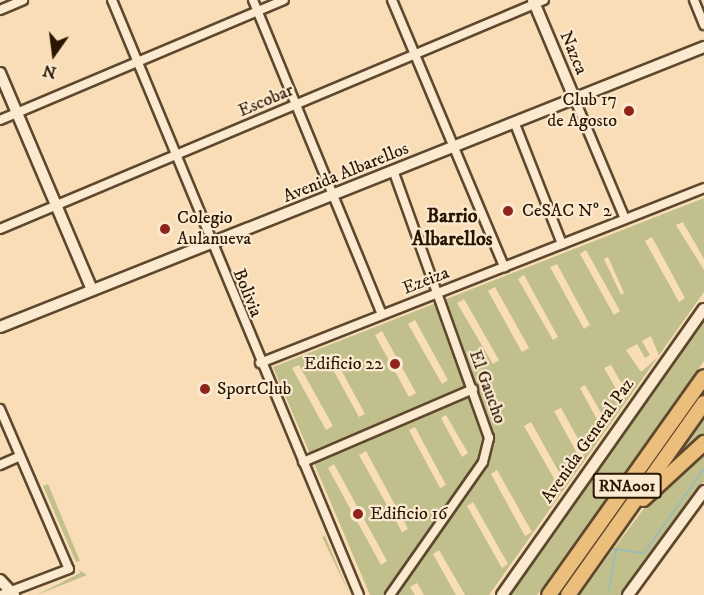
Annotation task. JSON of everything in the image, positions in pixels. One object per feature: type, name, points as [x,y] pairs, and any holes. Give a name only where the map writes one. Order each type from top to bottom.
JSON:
[{"type":"highway","name":"RNA001","points":[[549,595],[704,377]]},
{"type":"highway","name":"RNA001","points":[[568,595],[704,403]]},
{"type":"highway","points":[[620,521],[704,443]]},
{"type":"street","points":[[0,10],[23,0]]},
{"type":"street","name":"Bolivia","points":[[112,0],[211,245],[359,595]]},
{"type":"street","points":[[253,0],[382,314]]},
{"type":"street","points":[[0,120],[284,0]]},
{"type":"street","points":[[392,0],[504,267]]},
{"type":"street","points":[[694,0],[704,25]]},
{"type":"street","name":"Escobar","points":[[0,229],[537,1]]},
{"type":"street","name":"Nazca","points":[[537,1],[575,100],[625,219]]},
{"type":"street","name":"Avenida Albarellos","points":[[0,327],[704,48]]},
{"type":"street","points":[[0,73],[92,290]]},
{"type":"street","points":[[515,124],[562,244]]},
{"type":"street","name":"El Gaucho","points":[[390,595],[485,458],[489,434],[437,293],[438,283],[394,172]]},
{"type":"street","name":"Ezeiza","points":[[260,363],[704,188]]},
{"type":"street","name":"Avenida General Paz","points":[[502,595],[704,309]]},
{"type":"street","points":[[303,462],[473,389]]},
{"type":"street","points":[[0,409],[69,569],[9,594],[0,579]]},
{"type":"street","points":[[0,465],[20,456]]},
{"type":"street","points":[[628,595],[704,491]]},
{"type":"shaded area","points":[[704,198],[704,259],[683,222],[676,225],[704,270],[704,292],[659,356],[651,336],[642,341],[650,355],[645,358],[637,344],[626,350],[641,372],[658,357],[489,595],[465,595],[439,550],[433,554],[456,595],[424,595],[417,583],[410,587],[415,595],[370,595],[273,367]],"holes":[[[652,237],[685,298],[679,302],[645,241]],[[586,250],[620,311],[614,315],[580,254]],[[608,257],[624,293],[621,295],[604,259]],[[557,264],[590,325],[584,329],[550,267]],[[524,275],[558,337],[553,340],[518,279]],[[495,287],[529,348],[522,352],[488,291]],[[464,299],[499,360],[493,364],[457,303]],[[415,320],[448,380],[442,384],[408,324]],[[382,331],[416,393],[409,397],[375,335]],[[332,353],[365,414],[359,417],[326,357]],[[299,365],[333,426],[326,430],[292,368]],[[611,365],[628,395],[622,399],[604,368]],[[585,385],[607,423],[601,427],[580,388]],[[561,408],[586,453],[579,457],[554,411]],[[446,415],[468,453],[462,457],[441,418]],[[531,422],[565,483],[559,487],[524,426]],[[415,427],[446,485],[440,488],[409,430]],[[366,451],[408,529],[402,532],[359,455]],[[334,464],[387,561],[381,565],[328,468]],[[497,470],[532,532],[525,536],[491,474]],[[473,502],[508,564],[502,568],[467,506]]]},
{"type":"shaded area","points":[[704,318],[704,361],[537,595],[509,595]]},
{"type":"shaded area","points":[[704,419],[704,438],[671,465]]},
{"type":"shaded area","points":[[704,451],[704,482],[624,595],[579,595],[651,499]]},
{"type":"shaded area","points":[[48,484],[80,561],[76,562],[43,486]]},
{"type":"shaded area","points":[[325,536],[350,595],[322,537]]},
{"type":"shaded area","points":[[79,570],[87,575],[37,595],[80,573]]},
{"type":"waterway","points":[[614,549],[644,553],[704,469]]},
{"type":"waterway","points":[[609,590],[616,550]]},
{"type":"place","name":"Club 17 de Agosto","points":[[629,111]]},
{"type":"place","name":"CeSAC Nº 2","points":[[508,211]]},
{"type":"place","name":"Colegio Aulanueva","points":[[165,229]]},
{"type":"place","name":"Edificio 22","points":[[395,364]]},
{"type":"place","name":"SportClub","points":[[205,389]]},
{"type":"place","name":"Edificio 16","points":[[358,514]]},
{"type":"district","name":"Barrio Albarellos","points":[[452,228]]}]
